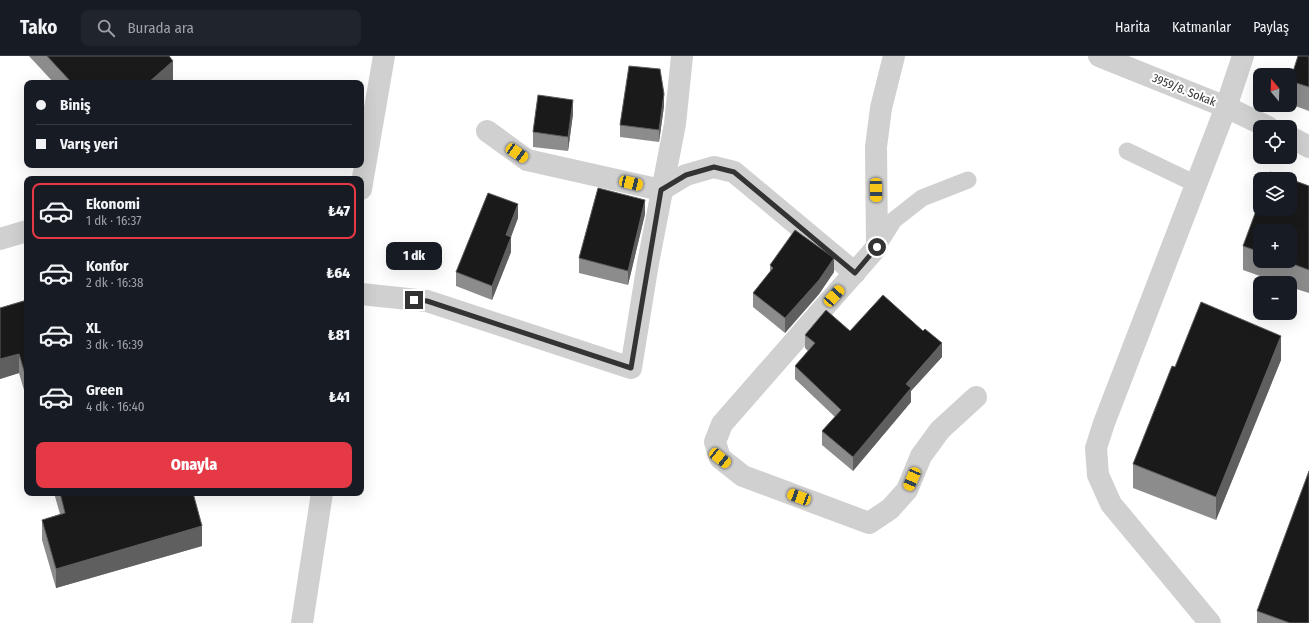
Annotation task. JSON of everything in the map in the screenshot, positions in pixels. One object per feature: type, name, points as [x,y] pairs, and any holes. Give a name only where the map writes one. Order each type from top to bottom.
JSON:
[{"type":"street","points":[[363,176],[384,56]]},
{"type":"street","points":[[364,294],[427,301],[631,368],[661,190],[675,124],[682,56]]},
{"type":"street","points":[[894,56],[881,108],[876,147],[877,247],[722,424],[715,442],[720,458],[743,476],[869,522],[890,509],[907,490],[921,456],[940,430],[976,397]]},
{"type":"street","name":"3959/8. Sokak","points":[[1099,56],[1226,107],[1253,120]]},
{"type":"street","points":[[1210,623],[1111,504],[1098,475],[1096,448],[1104,423],[1226,107],[1243,56]]},
{"type":"street","points":[[487,131],[528,160],[661,190],[686,175],[714,167],[734,172],[855,273]]},
{"type":"street","points":[[1297,141],[1309,146]]},
{"type":"street","points":[[0,239],[24,232]]},
{"type":"street","points":[[302,623],[322,496]]},
{"type":"lane","points":[[1127,151],[1196,184]]},
{"type":"lane","points":[[877,247],[894,220],[922,198],[968,180]]},
{"type":"building","points":[[47,56],[169,56],[173,61],[151,80],[69,80]]},
{"type":"building","points":[[1298,56],[1309,56],[1309,87],[1297,83],[1297,68],[1294,68]]},
{"type":"building","points":[[629,66],[660,69],[664,94],[659,130],[620,125]]},
{"type":"building","points":[[538,95],[573,100],[568,137],[533,132]]},
{"type":"building","points":[[1297,182],[1309,186],[1309,270],[1297,266],[1297,224],[1253,224],[1253,250],[1243,246],[1254,216],[1297,216]]},
{"type":"building","points":[[598,188],[645,200],[628,271],[579,258]]},
{"type":"building","points":[[488,193],[518,204],[506,235],[511,237],[492,286],[456,272]]},
{"type":"building","points":[[795,230],[834,258],[819,280],[785,318],[753,293],[773,268],[770,265]]},
{"type":"building","points":[[883,295],[923,331],[925,329],[942,343],[906,384],[911,388],[853,457],[822,431],[841,410],[795,366],[815,343],[805,335],[826,310],[850,331]]},
{"type":"building","points":[[24,301],[24,371],[19,354],[0,359],[0,308]]},
{"type":"building","points":[[1201,302],[1281,336],[1216,497],[1133,464],[1172,366],[1175,367]]},
{"type":"building","points":[[1309,471],[1309,623],[1290,623],[1257,611]]},
{"type":"building","points":[[61,496],[194,496],[202,526],[56,569],[42,520],[65,513]]},
{"type":"route","points":[[414,300],[427,301],[631,368],[661,190],[686,175],[714,167],[734,172],[855,273],[877,247]]}]
